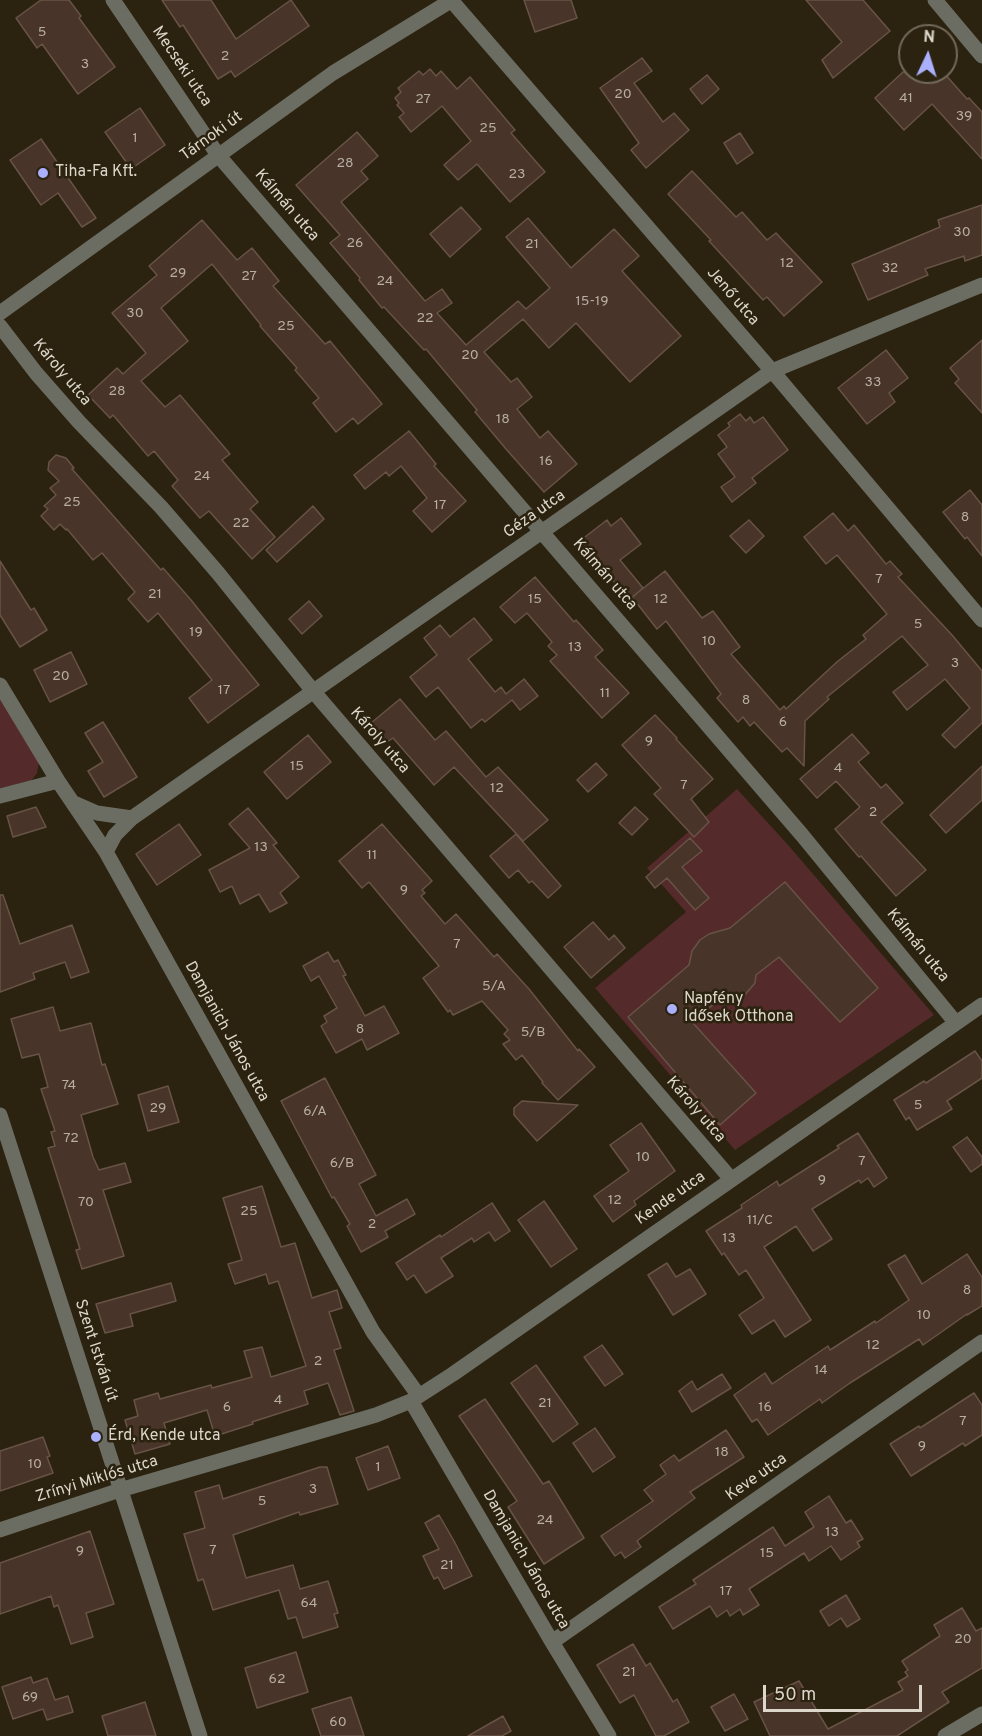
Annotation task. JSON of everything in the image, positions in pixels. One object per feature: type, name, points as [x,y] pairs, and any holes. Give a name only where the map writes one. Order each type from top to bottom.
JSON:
[{"type":"street","name":"Mecseki utca","points":[[113,0],[218,155]]},
{"type":"street","name":"Tárnoki út","points":[[0,313],[333,73],[451,0]]},
{"type":"street","name":"Jenő utca","points":[[451,0],[772,371],[982,620]]},
{"type":"street","points":[[935,0],[982,56]]},
{"type":"street","name":"Kálmán utca","points":[[218,155],[802,835],[956,1023]]},
{"type":"street","name":"Géza utca","points":[[106,852],[115,834],[132,818],[772,371],[982,285]]},
{"type":"street","name":"Károly utca","points":[[0,326],[36,374],[161,507],[211,565],[314,691],[731,1179]]},
{"type":"street","name":"Damjanich János utca","points":[[0,685],[57,781],[106,852],[373,1332],[415,1399],[552,1642],[609,1736]]},
{"type":"street","points":[[0,796],[57,781]]},
{"type":"street","points":[[71,801],[97,813],[132,818]]},
{"type":"street","name":"Kende utca","points":[[415,1399],[982,1005]]},
{"type":"street","name":"Szent István út","points":[[0,1115],[200,1736]]},
{"type":"street","name":"Keve utca","points":[[552,1642],[982,1342]]},
{"type":"street","name":"Zrínyi Miklós utca","points":[[0,1530],[120,1491],[376,1415],[415,1399]]},
{"type":"street","points":[[945,1736],[982,1714]]},
{"type":"shaded area","points":[[0,691],[39,762],[37,773],[31,781],[0,788]]},
{"type":"shaded area","points":[[737,789],[934,1015],[735,1150],[595,988],[686,912],[647,868]]},
{"type":"building","points":[[41,0],[69,0],[81,16],[79,18],[115,67],[78,94],[42,44],[37,48],[16,18]]},
{"type":"building","points":[[162,0],[211,0],[236,39],[291,0],[309,26],[235,77],[231,71],[218,79],[183,25],[180,27]]},
{"type":"building","points":[[524,0],[571,0],[577,18],[535,32]]},
{"type":"building","points":[[806,0],[863,0],[890,31],[833,78],[822,60],[842,42]]},
{"type":"building","points":[[642,58],[652,71],[634,83],[663,122],[674,113],[689,130],[646,168],[631,150],[639,143],[600,88]]},
{"type":"building","points":[[430,69],[436,76],[441,71],[457,89],[470,77],[515,130],[511,133],[545,172],[510,202],[477,164],[458,180],[444,165],[471,141],[442,106],[411,132],[399,117],[404,113],[397,105],[399,103],[395,98],[401,92],[398,88],[419,71],[423,75]]},
{"type":"building","points":[[707,75],[719,89],[702,104],[690,89]]},
{"type":"building","points":[[898,77],[898,84],[954,84],[982,112],[982,159],[932,104],[904,130],[875,98]]},
{"type":"building","points":[[140,108],[165,145],[131,169],[105,132]]},
{"type":"building","points":[[357,132],[378,156],[361,171],[368,179],[341,202],[425,301],[442,289],[452,303],[437,313],[466,345],[518,301],[526,309],[550,288],[506,237],[528,218],[571,268],[614,229],[639,256],[622,271],[681,336],[630,382],[576,323],[549,348],[523,319],[484,352],[511,382],[517,378],[532,397],[517,409],[540,438],[548,431],[577,464],[544,492],[475,412],[477,410],[426,349],[424,350],[384,307],[382,308],[359,280],[360,278],[330,243],[340,235],[296,185]]},
{"type":"building","points":[[740,133],[753,153],[737,164],[724,143]]},
{"type":"building","points":[[41,139],[96,218],[82,227],[58,193],[41,205],[10,160]]},
{"type":"building","points":[[692,171],[736,217],[742,212],[767,240],[776,233],[822,282],[784,316],[767,297],[763,300],[668,194]]},
{"type":"building","points":[[982,205],[982,255],[965,261],[964,256],[925,269],[928,275],[868,300],[852,264],[940,227],[938,220]]},
{"type":"building","points":[[461,207],[481,229],[450,257],[430,234]]},
{"type":"building","points":[[202,220],[237,260],[252,248],[279,281],[273,286],[325,344],[330,341],[382,404],[358,424],[353,418],[336,432],[313,403],[319,398],[295,370],[297,368],[260,326],[212,264],[161,308],[188,341],[141,381],[165,407],[180,395],[230,454],[222,460],[258,502],[250,509],[275,537],[252,559],[209,511],[200,518],[172,486],[178,480],[154,451],[148,456],[113,415],[110,418],[88,395],[117,368],[123,374],[146,353],[112,313],[157,275],[149,266]]},
{"type":"building","points":[[982,340],[982,413],[955,383],[959,379],[950,368]]},
{"type":"building","points":[[886,350],[908,378],[889,393],[895,402],[867,424],[838,388]]},
{"type":"building","points":[[740,414],[746,421],[750,417],[754,423],[763,417],[788,450],[752,478],[756,483],[732,502],[721,487],[735,477],[718,454],[727,447],[718,435]]},
{"type":"building","points":[[409,431],[436,464],[434,466],[466,501],[432,532],[413,511],[427,498],[401,466],[389,476],[386,472],[365,489],[354,475]]},
{"type":"building","points":[[56,455],[66,458],[74,468],[72,469],[161,570],[163,568],[191,600],[259,685],[208,723],[189,698],[212,680],[158,613],[148,622],[128,599],[135,592],[102,553],[93,560],[67,529],[60,524],[54,530],[41,516],[48,509],[44,506],[56,495],[50,488],[59,481],[48,470],[49,462]]},
{"type":"building","points":[[970,490],[982,505],[982,556],[943,512]]},
{"type":"building","points":[[313,506],[324,519],[277,562],[266,550]]},
{"type":"building","points":[[833,513],[848,531],[854,525],[886,564],[890,561],[902,574],[898,577],[982,671],[982,723],[955,748],[942,735],[970,708],[945,679],[907,710],[893,692],[928,665],[902,636],[827,697],[829,699],[805,721],[804,766],[787,748],[782,752],[754,722],[750,726],[743,717],[738,722],[717,698],[721,694],[666,621],[657,629],[632,597],[665,571],[702,618],[713,611],[740,647],[731,654],[780,710],[784,706],[786,709],[838,661],[866,639],[863,635],[887,614],[837,555],[826,564],[804,537]]},
{"type":"building","points":[[621,518],[641,544],[620,560],[643,588],[627,602],[581,540],[607,520],[611,526]]},
{"type":"building","points":[[749,520],[764,536],[746,553],[730,536]]},
{"type":"building","points":[[0,561],[31,610],[34,608],[47,630],[20,647],[0,615]]},
{"type":"building","points":[[535,577],[574,622],[576,620],[603,650],[595,657],[629,693],[602,718],[550,661],[557,655],[548,646],[552,642],[527,613],[515,623],[500,607]]},
{"type":"building","points":[[309,601],[322,616],[302,634],[289,619]]},
{"type":"building","points":[[474,618],[492,640],[468,659],[495,692],[501,687],[506,694],[524,679],[538,696],[520,710],[512,700],[485,722],[482,719],[471,728],[438,687],[426,697],[410,677],[437,655],[424,638],[440,625],[450,637]]},
{"type":"building","points":[[71,652],[87,684],[50,702],[34,670]]},
{"type":"building","points":[[400,699],[435,740],[446,731],[486,777],[498,767],[548,820],[523,841],[454,767],[434,785],[393,738],[387,742],[371,723]]},
{"type":"building","points":[[655,715],[713,779],[691,799],[709,822],[694,837],[654,794],[661,788],[622,745]]},
{"type":"building","points":[[103,722],[137,777],[104,797],[88,771],[103,762],[85,733]]},
{"type":"building","points":[[852,734],[869,753],[858,762],[881,788],[886,784],[903,803],[881,822],[926,870],[896,896],[835,829],[860,807],[836,781],[817,798],[800,779]]},
{"type":"building","points":[[308,735],[331,762],[287,799],[264,772]]},
{"type":"building","points":[[596,763],[607,775],[588,792],[577,780]]},
{"type":"building","points":[[982,766],[982,800],[946,833],[930,815]]},
{"type":"building","points":[[36,807],[46,827],[13,837],[7,816]]},
{"type":"building","points":[[635,807],[648,819],[632,835],[619,823]]},
{"type":"building","points":[[248,808],[277,843],[273,845],[299,877],[280,893],[287,903],[270,912],[259,894],[240,904],[232,886],[220,892],[209,870],[250,848],[229,824]]},
{"type":"building","points":[[179,824],[201,855],[157,885],[136,854]]},
{"type":"building","points":[[382,824],[432,881],[422,890],[425,893],[421,896],[445,924],[456,914],[494,957],[497,954],[529,989],[578,1051],[579,1049],[595,1067],[558,1100],[542,1083],[522,1055],[516,1060],[503,1044],[510,1040],[504,1034],[508,1030],[482,1001],[453,1015],[450,1010],[448,1012],[423,978],[439,966],[369,882],[362,888],[339,861]]},
{"type":"building","points":[[516,834],[561,886],[548,898],[532,881],[529,883],[518,870],[509,878],[490,856]]},
{"type":"building","points":[[690,838],[702,851],[682,867],[709,898],[695,910],[667,878],[655,888],[646,877]]},
{"type":"building","name":"Napfény Idősek Otthona","points":[[785,882],[878,988],[840,1022],[779,957],[756,975],[755,983],[743,997],[725,1002],[719,999],[693,1023],[756,1093],[720,1125],[628,1017],[689,965],[692,951],[700,940],[709,934],[730,928]]},
{"type":"building","points":[[0,895],[3,895],[20,944],[72,925],[89,972],[71,978],[65,962],[33,973],[35,979],[0,992]]},
{"type":"building","points":[[593,922],[609,940],[614,935],[625,948],[591,978],[564,947]]},
{"type":"building","points":[[328,952],[334,962],[338,960],[346,975],[343,976],[365,1016],[384,1006],[399,1033],[367,1050],[362,1039],[336,1053],[321,1026],[327,1022],[324,1016],[337,1008],[319,976],[311,981],[303,966]]},
{"type":"building","points":[[53,1007],[60,1031],[91,1023],[102,1065],[105,1064],[118,1104],[81,1115],[99,1170],[125,1163],[131,1182],[103,1190],[124,1256],[82,1269],[76,1250],[80,1249],[48,1148],[55,1146],[51,1132],[55,1131],[41,1089],[48,1087],[39,1054],[22,1058],[11,1019]]},
{"type":"building","points":[[975,1051],[982,1061],[982,1078],[947,1101],[952,1109],[917,1130],[909,1117],[906,1120],[894,1100],[924,1081],[926,1083]]},
{"type":"building","points":[[325,1078],[376,1175],[359,1184],[376,1216],[407,1199],[415,1214],[385,1231],[388,1237],[361,1252],[347,1226],[350,1224],[334,1197],[332,1198],[281,1101]]},
{"type":"building","points":[[168,1086],[179,1122],[148,1131],[138,1095]]},
{"type":"building","points":[[522,1101],[578,1105],[537,1141],[514,1115],[514,1108]]},
{"type":"building","points":[[641,1123],[675,1171],[634,1201],[636,1205],[613,1222],[594,1196],[629,1171],[610,1145]]},
{"type":"building","points":[[858,1133],[887,1178],[874,1187],[868,1178],[861,1183],[859,1180],[812,1209],[832,1239],[813,1251],[796,1226],[764,1247],[811,1320],[785,1337],[774,1320],[752,1334],[739,1315],[764,1298],[746,1270],[739,1275],[706,1231],[742,1208],[741,1205],[777,1181],[779,1186],[839,1148],[837,1146]]},
{"type":"building","points":[[967,1137],[982,1157],[982,1164],[971,1172],[953,1147]]},
{"type":"building","points":[[262,1186],[281,1247],[295,1243],[312,1298],[337,1290],[342,1308],[329,1312],[341,1348],[334,1350],[354,1411],[340,1415],[328,1383],[304,1391],[308,1404],[215,1436],[207,1410],[164,1423],[170,1444],[135,1454],[125,1420],[138,1416],[134,1400],[158,1393],[160,1399],[252,1377],[244,1351],[262,1347],[271,1377],[306,1366],[278,1281],[269,1284],[266,1274],[235,1284],[228,1264],[242,1260],[223,1198]]},
{"type":"building","points":[[544,1201],[577,1249],[551,1267],[518,1220]]},
{"type":"building","points":[[492,1203],[510,1231],[495,1241],[489,1232],[474,1242],[472,1238],[441,1258],[453,1276],[426,1293],[414,1275],[407,1280],[396,1263],[440,1235],[441,1237]]},
{"type":"building","points":[[967,1254],[982,1277],[982,1306],[923,1345],[919,1339],[822,1403],[820,1399],[768,1435],[757,1419],[752,1422],[734,1395],[765,1373],[772,1384],[828,1346],[830,1350],[909,1300],[888,1265],[905,1255],[922,1284]]},
{"type":"building","points":[[667,1263],[676,1277],[690,1269],[706,1294],[673,1315],[648,1275]]},
{"type":"building","points":[[171,1283],[176,1301],[130,1314],[133,1326],[105,1333],[96,1304]]},
{"type":"building","points":[[602,1345],[623,1374],[605,1386],[584,1357]]},
{"type":"building","points":[[536,1365],[578,1424],[553,1442],[511,1383]]},
{"type":"building","points":[[722,1374],[731,1388],[692,1412],[679,1391],[692,1381],[697,1390]]},
{"type":"building","points":[[974,1393],[982,1405],[982,1435],[965,1446],[963,1443],[911,1476],[890,1444],[919,1426],[920,1428]]},
{"type":"building","points":[[485,1399],[543,1484],[549,1481],[584,1538],[544,1564],[508,1507],[517,1501],[459,1416]]},
{"type":"building","points":[[595,1428],[615,1457],[593,1472],[573,1443]]},
{"type":"building","points":[[726,1430],[744,1457],[690,1492],[695,1498],[637,1541],[641,1547],[625,1558],[621,1552],[615,1556],[601,1536],[653,1501],[644,1490],[666,1474],[660,1465],[674,1455],[679,1461]]},
{"type":"building","points":[[43,1437],[53,1473],[0,1491],[0,1451]]},
{"type":"building","points":[[388,1446],[400,1478],[368,1490],[356,1458]]},
{"type":"building","points":[[320,1467],[327,1467],[338,1504],[300,1515],[299,1512],[233,1535],[246,1578],[293,1565],[300,1589],[328,1581],[338,1613],[334,1614],[338,1627],[303,1638],[296,1617],[288,1619],[279,1590],[213,1610],[203,1579],[198,1581],[184,1534],[205,1528],[195,1492],[219,1485],[223,1499]]},
{"type":"building","points":[[829,1496],[846,1523],[851,1520],[863,1539],[857,1542],[860,1547],[841,1560],[831,1546],[809,1561],[804,1553],[749,1589],[759,1605],[743,1615],[740,1609],[730,1616],[727,1610],[717,1617],[710,1606],[673,1629],[659,1607],[696,1584],[693,1580],[773,1527],[785,1546],[814,1527],[805,1512]]},
{"type":"building","points":[[439,1515],[472,1576],[444,1589],[438,1577],[434,1579],[423,1556],[439,1549],[425,1523]]},
{"type":"building","points":[[90,1531],[114,1604],[86,1613],[93,1637],[71,1644],[58,1605],[54,1607],[51,1596],[0,1614],[0,1563]]},
{"type":"building","points":[[846,1595],[860,1619],[847,1627],[841,1618],[829,1626],[820,1611]]},
{"type":"building","points":[[962,1608],[976,1631],[982,1628],[982,1668],[942,1692],[949,1702],[897,1736],[770,1736],[754,1702],[799,1681],[828,1729],[903,1690],[898,1682],[908,1676],[905,1672],[908,1670],[902,1661],[940,1636],[934,1625]]},
{"type":"building","points":[[633,1644],[646,1666],[650,1663],[673,1702],[677,1699],[689,1722],[664,1736],[656,1736],[634,1695],[620,1703],[597,1665]]},
{"type":"building","points":[[296,1652],[308,1692],[257,1708],[245,1668]]},
{"type":"building","points":[[31,1677],[33,1683],[47,1678],[55,1700],[68,1696],[73,1712],[47,1720],[43,1709],[13,1719],[2,1687]]},
{"type":"building","points":[[734,1694],[748,1719],[725,1731],[711,1707]]},
{"type":"building","points":[[351,1697],[364,1736],[321,1736],[312,1709]]},
{"type":"building","points":[[145,1702],[156,1736],[108,1736],[102,1716]]},
{"type":"building","points":[[503,1716],[511,1731],[502,1736],[468,1736]]},
{"type":"place","name":"Tiha-Fa Kft.","points":[[43,173]]},
{"type":"place","name":"Napfény Idősek Otthona","points":[[672,1009]]},
{"type":"place","name":"Érd, Kende utca","points":[[96,1437]]}]
